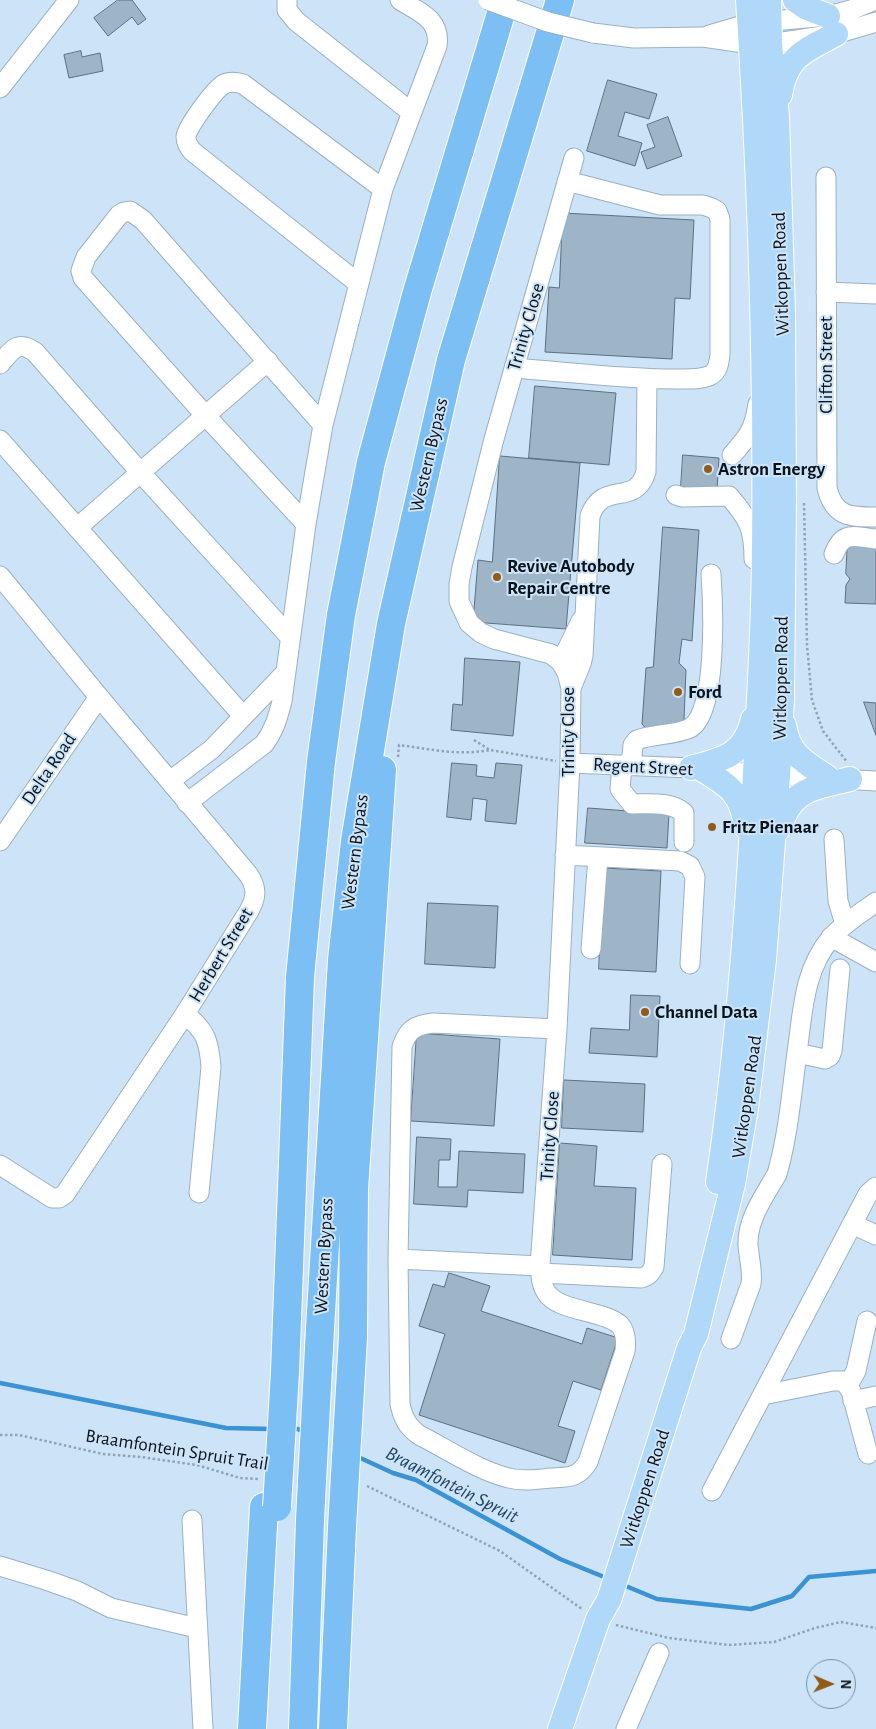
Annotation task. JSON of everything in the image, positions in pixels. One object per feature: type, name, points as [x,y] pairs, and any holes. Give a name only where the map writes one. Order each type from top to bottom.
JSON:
[{"type":"highway","name":"Western Bypass","points":[[266,1729],[270,1507],[277,1373],[288,1253],[300,977],[321,762],[342,616],[371,462],[417,292],[505,0]]},
{"type":"highway","name":"Western Bypass","points":[[303,1729],[310,1520],[320,1329],[342,960],[355,841],[393,614],[451,360],[560,0]]},
{"type":"highway","points":[[334,1729],[342,1527],[353,1337],[354,1188],[382,762],[386,659]]},
{"type":"highway","points":[[252,1729],[270,1507]]},
{"type":"main road","points":[[777,116],[783,79],[791,62],[832,25],[795,0]]},
{"type":"main road","name":"Witkoppen Road","points":[[689,1348],[688,1333],[706,1254],[726,1124],[736,1040],[751,866],[766,775],[782,698],[783,322],[777,116],[760,22]]},
{"type":"main road","name":"Witkoppen Road","points":[[560,1729],[598,1619],[610,1595],[634,1525],[689,1348],[696,1334],[710,1282],[733,1184],[743,1129],[764,960],[773,856],[760,675],[764,549],[760,22]]},
{"type":"main road","points":[[697,769],[735,753],[741,746],[752,724],[760,675]]},
{"type":"main road","points":[[782,698],[785,732],[791,747],[800,759],[826,777]]},
{"type":"main road","points":[[697,769],[728,786],[738,797],[745,816],[751,866]]},
{"type":"main road","points":[[773,856],[782,817],[792,801],[815,788],[862,780]]},
{"type":"main road","name":"Witkoppen Road","points":[[575,1729],[607,1623],[610,1595]]},
{"type":"street","points":[[0,88],[69,0]]},
{"type":"street","points":[[288,0],[287,10],[296,20],[411,112]]},
{"type":"street","points":[[188,803],[264,744],[272,733],[278,717],[282,701],[306,524],[323,425],[383,189],[437,46],[437,30],[433,23],[400,0]]},
{"type":"street","points":[[488,0],[548,22],[593,33],[634,38],[703,37],[760,22],[832,25],[876,22]]},
{"type":"street","points":[[832,25],[851,10],[875,0]]},
{"type":"street","points":[[359,284],[192,151],[187,145],[186,134],[217,90],[229,82],[236,82],[243,84],[383,189]]},
{"type":"street","name":"Trinity Close","points":[[398,1259],[400,1404],[402,1417],[409,1427],[418,1435],[496,1474],[511,1479],[528,1480],[570,1477],[582,1471],[588,1462],[625,1351],[624,1334],[620,1326],[612,1321],[554,1301],[542,1285],[540,1270],[557,1029],[570,763],[571,688],[567,673],[561,662],[550,654],[481,634],[469,623],[459,601],[464,558],[494,439],[574,158]]},
{"type":"street","name":"Clifton Street","points":[[826,177],[827,488],[830,500],[836,509],[849,516],[876,517]]},
{"type":"street","points":[[514,368],[647,379],[699,378],[709,376],[719,365],[720,219],[717,211],[703,205],[653,203],[567,181]]},
{"type":"street","points":[[306,524],[205,416],[83,278],[81,271],[86,257],[120,215],[130,211],[143,220],[323,425]]},
{"type":"street","points":[[826,292],[876,294]]},
{"type":"street","points":[[0,364],[12,349],[20,345],[35,352],[140,472],[290,637]]},
{"type":"street","points":[[78,528],[268,361]]},
{"type":"street","points":[[732,455],[746,440],[755,422],[763,376]]},
{"type":"street","points":[[571,688],[583,656],[590,516],[593,506],[600,499],[636,489],[643,483],[646,472],[647,379]]},
{"type":"street","points":[[0,440],[243,716]]},
{"type":"street","points":[[676,495],[682,497],[729,496],[747,518],[754,542],[755,594],[761,628]]},
{"type":"street","points":[[834,554],[839,541],[845,538],[876,539]]},
{"type":"street","points":[[684,842],[684,813],[679,808],[663,805],[632,804],[620,790],[626,765],[633,745],[637,740],[687,729],[696,723],[701,715],[710,679],[712,628],[711,574]]},
{"type":"street","name":"Herbert Street","points":[[0,576],[248,874],[256,888],[254,904],[250,911],[185,1014],[66,1194],[59,1198],[52,1198],[0,1165]]},
{"type":"street","points":[[561,662],[585,613]]},
{"type":"street","points":[[170,781],[212,749],[285,674]]},
{"type":"street","name":"Delta Road","points":[[0,841],[99,697]]},
{"type":"street","name":"Regent Street","points":[[570,763],[862,780]]},
{"type":"street","points":[[834,839],[838,901],[845,924]]},
{"type":"street","points":[[565,855],[680,861],[690,866],[695,877],[690,964]]},
{"type":"street","points":[[591,949],[598,857]]},
{"type":"street","points":[[732,1339],[753,1274],[748,1244],[755,1212],[777,1174],[779,1167],[804,998],[810,975],[819,955],[832,937],[845,924],[876,902]]},
{"type":"street","points":[[832,937],[876,962]]},
{"type":"street","points":[[796,1053],[825,1058],[830,1056],[840,969]]},
{"type":"street","points":[[185,1014],[204,1032],[208,1042],[211,1061],[199,1193]]},
{"type":"street","points":[[557,1029],[434,1023],[414,1026],[408,1032],[402,1047],[398,1259],[646,1277],[654,1267],[662,1164]]},
{"type":"street","points":[[712,1491],[868,1194],[876,1186]]},
{"type":"street","points":[[852,1224],[876,1235]]},
{"type":"street","points":[[850,1393],[867,1321]]},
{"type":"street","points":[[763,1395],[839,1380],[844,1381],[850,1393],[868,1454]]},
{"type":"street","points":[[850,1393],[876,1396]]},
{"type":"street","points":[[192,1520],[203,1729]]},
{"type":"street","points":[[0,1566],[77,1591],[111,1608],[197,1628]]},
{"type":"street","points":[[626,1729],[659,1653]]},
{"type":"path","points":[[804,499],[807,645],[812,700],[823,731],[862,780]]},
{"type":"path","name":"Regent Street","points":[[474,740],[490,750],[570,763]]},
{"type":"path","name":"Braamfontein Spruit Trail","points":[[0,1435],[19,1435],[103,1454],[196,1465],[240,1478],[260,1480]]},
{"type":"building","points":[[118,0],[132,0],[146,19],[138,25],[132,17],[108,36],[94,18]]},
{"type":"building","points":[[81,51],[82,57],[100,53],[103,71],[69,78],[64,55]]},
{"type":"building","points":[[608,80],[657,94],[649,119],[625,112],[618,136],[642,143],[635,166],[587,151]]},
{"type":"building","points":[[668,117],[682,156],[647,169],[641,152],[655,147],[647,125]]},
{"type":"building","points":[[563,213],[694,220],[690,299],[675,298],[672,359],[545,352],[549,287],[559,288]]},
{"type":"building","points":[[535,386],[616,393],[609,465],[529,458]]},
{"type":"building","points":[[683,455],[719,458],[717,490],[681,487]]},
{"type":"building","points":[[500,456],[580,463],[566,629],[473,622],[478,560],[492,562]]},
{"type":"building","points":[[663,527],[699,530],[692,641],[682,639],[679,663],[686,670],[684,720],[668,729],[648,731],[642,724],[646,668],[653,667]]},
{"type":"building","points":[[848,539],[876,541],[876,604],[845,603],[846,585],[850,579],[846,574]]},
{"type":"building","points":[[465,658],[520,662],[513,736],[451,730],[453,704],[462,705]]},
{"type":"building","points":[[864,702],[876,703],[876,735]]},
{"type":"building","points":[[452,763],[477,765],[476,776],[494,778],[496,763],[522,765],[516,824],[485,821],[487,800],[473,798],[471,820],[447,817]]},
{"type":"building","points":[[588,808],[669,814],[667,848],[585,843]]},
{"type":"building","points":[[604,868],[661,871],[656,972],[599,969]]},
{"type":"building","points":[[428,903],[498,906],[495,968],[425,964]]},
{"type":"building","name":"Channel Data","points":[[631,995],[660,996],[657,1057],[589,1053],[591,1028],[629,1030]]},
{"type":"building","points":[[417,1033],[500,1039],[494,1126],[411,1121]]},
{"type":"building","points":[[564,1080],[645,1084],[643,1132],[562,1128]]},
{"type":"building","points":[[417,1137],[451,1139],[450,1160],[439,1160],[438,1187],[457,1187],[459,1151],[525,1154],[523,1193],[468,1190],[467,1207],[414,1204]]},
{"type":"building","points":[[560,1143],[597,1146],[594,1186],[636,1188],[632,1260],[553,1255]]},
{"type":"building","points":[[449,1273],[490,1286],[481,1311],[582,1344],[587,1328],[618,1338],[601,1390],[573,1381],[558,1426],[575,1431],[565,1463],[419,1415],[445,1334],[419,1326],[433,1284],[444,1287]]},
{"type":"waterway","name":"Braamfontein Spruit","points":[[0,1383],[226,1428],[272,1429]]},
{"type":"waterway","name":"Braamfontein Spruit","points":[[289,1429],[298,1429],[306,1433]]},
{"type":"waterway","name":"Braamfontein Spruit","points":[[356,1456],[393,1473],[416,1480],[560,1559],[609,1579]]},
{"type":"waterway","name":"Braamfontein Spruit","points":[[621,1584],[657,1599],[751,1609],[792,1596],[809,1577],[876,1571]]},
{"type":"place","name":"Astron Energy","points":[[708,469]]},
{"type":"place","name":"Revive Autobody Repair Centre","points":[[497,577]]},
{"type":"place","name":"Ford","points":[[678,692]]},
{"type":"place","name":"Fritz Pienaar","points":[[712,827]]},
{"type":"place","name":"Channel Data","points":[[645,1012]]}]
